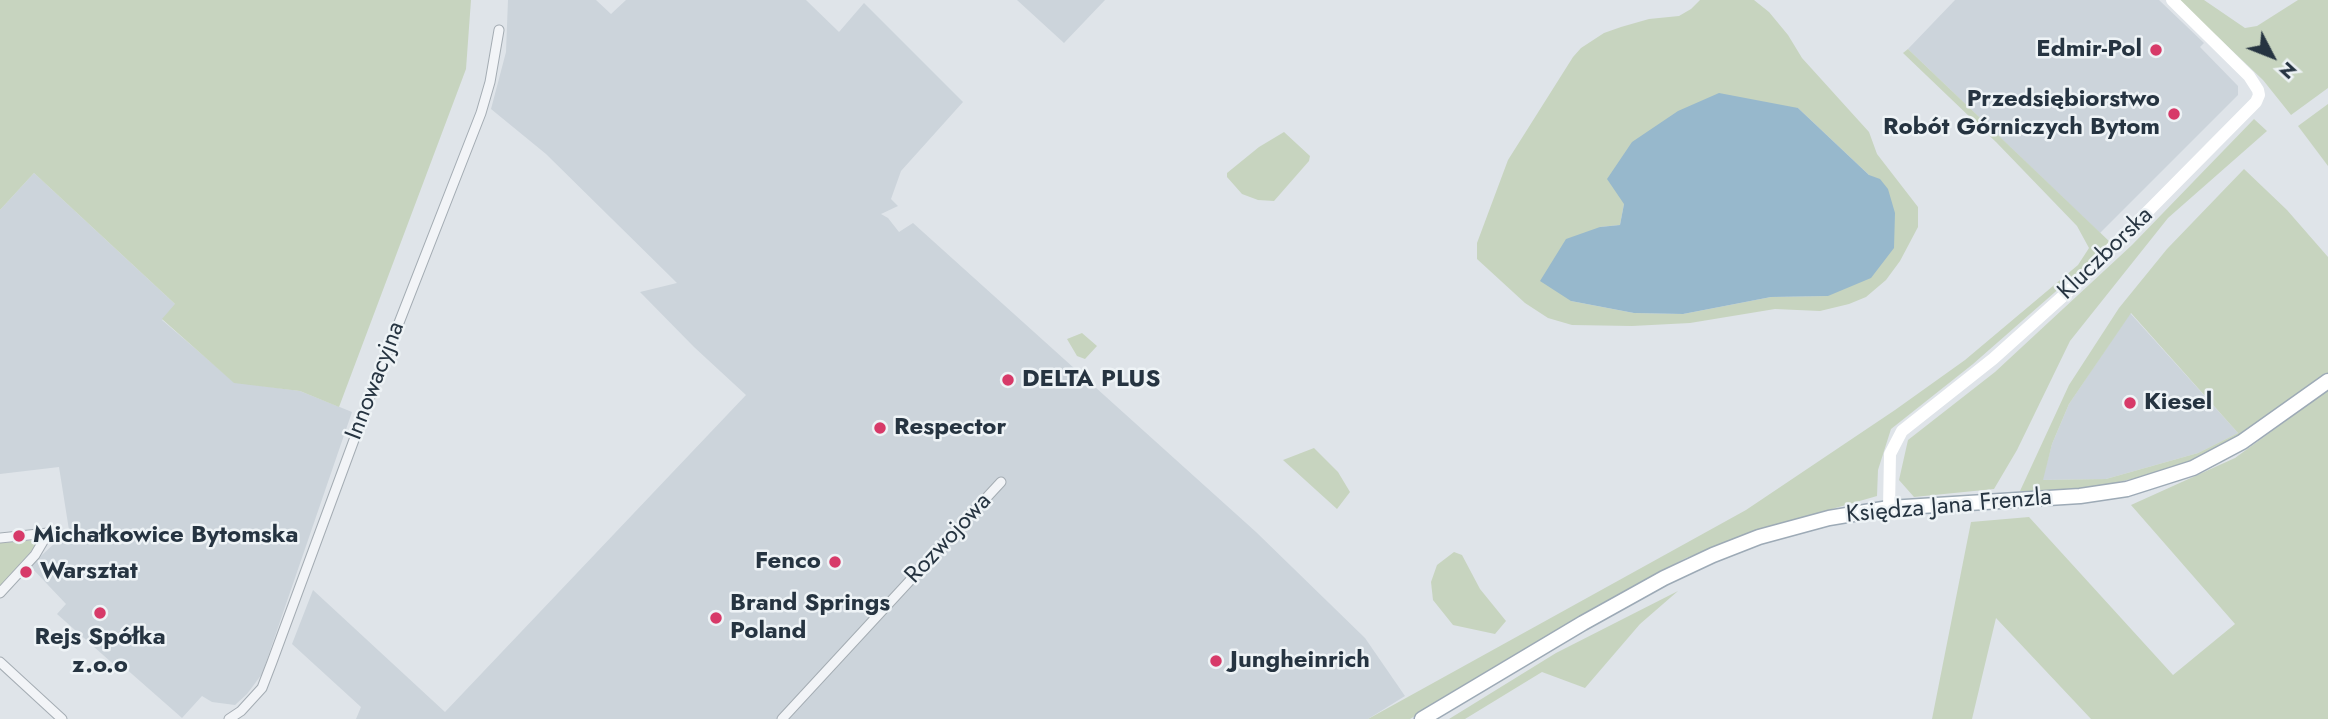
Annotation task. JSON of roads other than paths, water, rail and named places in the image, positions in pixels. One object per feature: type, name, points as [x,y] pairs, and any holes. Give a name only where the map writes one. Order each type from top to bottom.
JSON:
[{"type":"main road","name":"Księdza Jana Frenzla","points":[[1422,719],[1583,622],[1664,578],[1759,537],[1829,518],[1889,508],[2080,496],[2127,489],[2193,468],[2242,442],[2328,381]]},
{"type":"street","name":"Kluczborska","points":[[1889,508],[1890,454],[1902,431],[1993,359],[2071,289],[2256,102],[2258,90],[2249,76],[2172,0]]},
{"type":"street","name":"Innowacyjna","points":[[229,719],[241,711],[261,688],[272,662],[368,402],[481,113],[490,82],[499,30]]},
{"type":"street","name":"Rozwojowa","points":[[782,719],[1001,482]]},
{"type":"street","points":[[0,538],[48,533],[35,555],[0,593]]},
{"type":"street","points":[[0,662],[62,719]]},
{"type":"water","points":[[1719,93],[1798,108],[1869,175],[1880,179],[1888,189],[1895,213],[1894,248],[1871,278],[1828,296],[1771,297],[1683,314],[1634,313],[1571,301],[1540,281],[1566,239],[1600,227],[1620,225],[1624,204],[1607,179],[1632,142],[1678,111]]},
{"type":"place","name":"Edmir-Pol","points":[[2156,50]]},
{"type":"place","name":"Przedsiębiorstwo Robót Górniczych Bytom","points":[[2174,114]]},
{"type":"place","name":"DELTA PLUS","points":[[1008,380]]},
{"type":"place","name":"Kiesel","points":[[2130,403]]},
{"type":"place","name":"Respector","points":[[880,428]]},
{"type":"place","name":"Michałkowice Bytomska","points":[[19,536]]},
{"type":"place","name":"Fenco","points":[[835,562]]},
{"type":"place","name":"Warsztat","points":[[26,572]]},
{"type":"place","name":"Rejs Spółka z.o.o","points":[[100,613]]},
{"type":"place","name":"Brand Springs Poland","points":[[716,618]]},
{"type":"place","name":"Jungheinrich","points":[[1216,661]]}]
